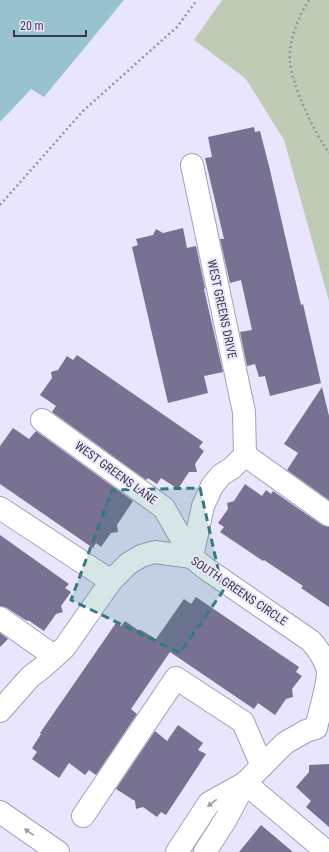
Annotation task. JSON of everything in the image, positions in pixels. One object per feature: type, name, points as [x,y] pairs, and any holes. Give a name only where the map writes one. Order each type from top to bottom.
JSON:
[{"type":"street","name":"WEST GREENS DRIVE","points":[[192,164],[244,412],[245,455]]},
{"type":"street","name":"WEST GREENS LANE","points":[[42,420],[164,508],[192,557]]},
{"type":"street","points":[[192,557],[203,506],[212,486],[245,455],[329,515]]},
{"type":"street","points":[[0,508],[111,581]]},
{"type":"street","name":"SOUTH GREENS CIRCLE","points":[[0,711],[30,677],[65,647],[111,581],[128,564],[141,556],[155,552],[192,557],[205,568],[311,641],[318,649],[328,670],[328,682],[322,729],[306,731],[285,743],[245,783],[209,803],[177,852]]},
{"type":"street","points":[[0,618],[54,656]]},
{"type":"street","points":[[82,816],[176,678],[243,722],[262,766]]},
{"type":"street","points":[[245,783],[327,852]]},
{"type":"street","name":"SOUTH GREENS CIRCLE","points":[[205,852],[226,819],[245,783]]},
{"type":"street","points":[[0,812],[58,852]]},
{"type":"path","points":[[0,205],[83,111],[177,27],[197,0]]},
{"type":"path","points":[[309,0],[294,34],[290,47],[290,61],[299,93],[313,127],[329,153]]},
{"type":"highlighted area","points":[[200,488],[223,591],[180,653],[71,600],[112,490]]},
{"type":"green space","points":[[222,0],[329,0],[329,301],[284,140],[246,79],[194,40]]},
{"type":"water","points":[[0,0],[124,0],[44,97],[31,89],[0,122]]},
{"type":"building","points":[[254,127],[255,132],[260,131],[321,383],[270,396],[265,376],[259,377],[255,364],[247,366],[240,332],[252,330],[241,280],[230,283],[220,239],[224,239],[205,158],[212,157],[208,137]]},
{"type":"building","points":[[183,228],[187,248],[196,246],[223,372],[204,376],[208,393],[168,403],[132,247],[138,245],[136,239],[153,235],[156,229],[163,233]]},
{"type":"building","points":[[77,355],[203,442],[199,447],[204,451],[195,464],[197,472],[189,472],[178,489],[161,478],[157,484],[148,478],[146,480],[52,412],[56,406],[40,395],[52,378],[51,372],[58,370],[67,356],[73,360]]},
{"type":"building","points":[[322,387],[329,416],[329,500],[287,470],[298,453],[284,444]]},
{"type":"building","points":[[13,428],[29,439],[36,431],[133,501],[117,525],[118,532],[111,533],[101,547],[96,543],[93,548],[0,484],[0,446]]},
{"type":"building","points":[[245,484],[262,496],[266,490],[271,494],[273,491],[322,525],[329,527],[329,607],[301,588],[303,586],[220,532],[224,527],[218,523],[228,509],[227,503],[234,501]]},
{"type":"building","points":[[0,535],[69,584],[65,588],[71,592],[61,606],[63,612],[56,614],[44,631],[7,608],[0,606]]},
{"type":"building","points":[[196,597],[299,667],[296,672],[302,676],[292,689],[293,697],[286,699],[275,715],[258,703],[254,709],[170,652],[131,709],[137,714],[96,775],[89,770],[85,775],[69,763],[59,778],[32,759],[37,752],[32,748],[41,734],[40,733],[116,623],[121,626],[125,621],[138,630],[141,630],[156,639],[184,599],[191,604]]},
{"type":"building","points":[[0,633],[8,639],[0,647]]},
{"type":"building","points":[[178,725],[203,743],[198,750],[206,754],[166,815],[161,812],[157,817],[143,807],[136,809],[135,801],[116,789],[155,731],[167,741]]},
{"type":"building","points":[[329,764],[329,827],[306,807],[311,801],[296,787],[309,772],[309,765]]},
{"type":"building","points":[[261,825],[293,852],[239,852]]}]
